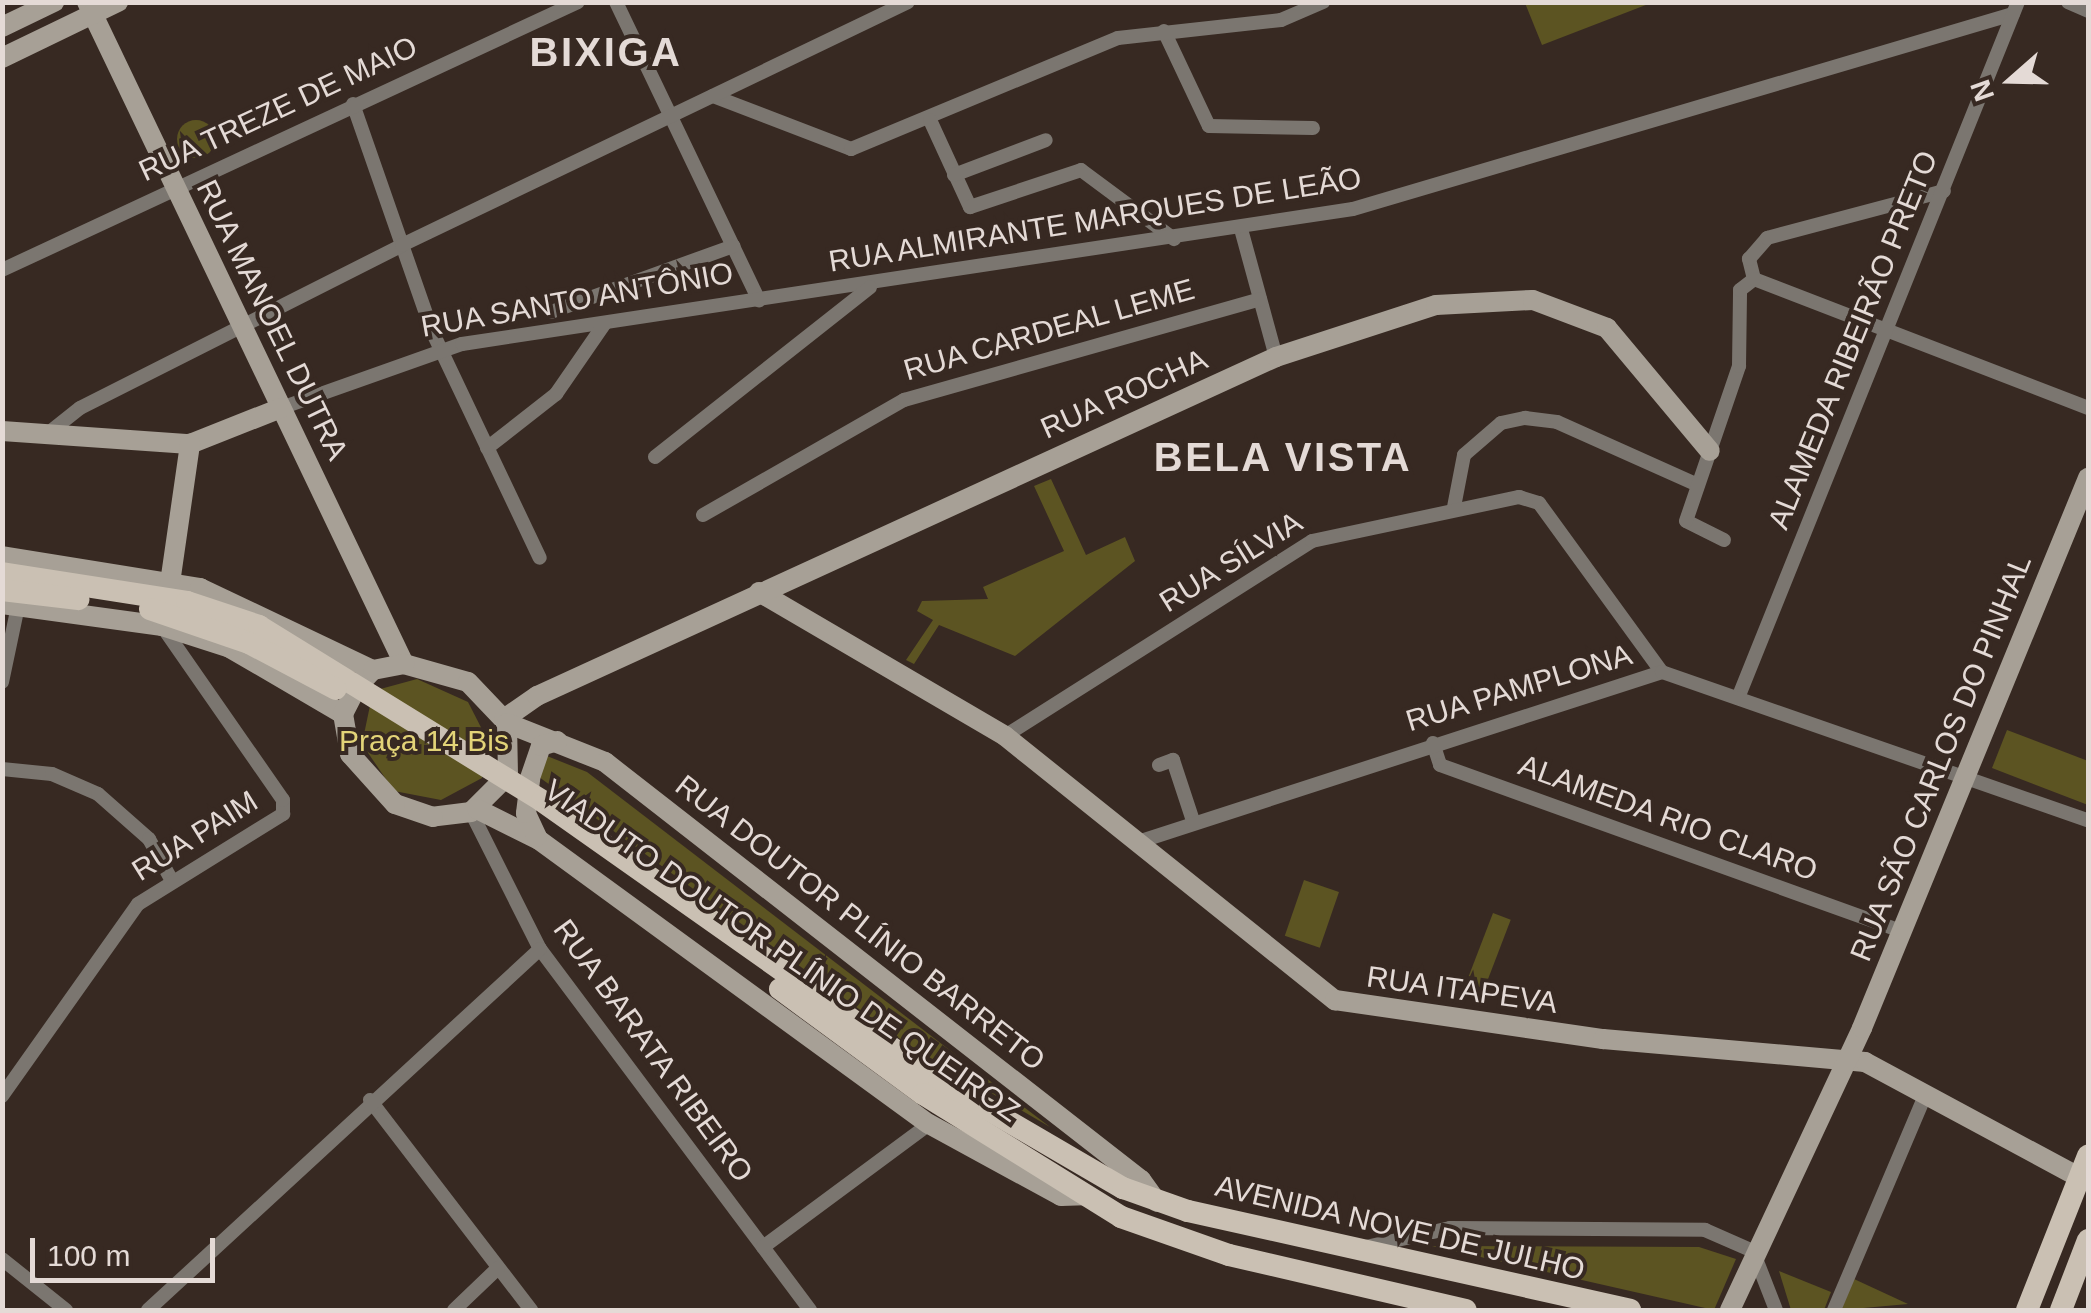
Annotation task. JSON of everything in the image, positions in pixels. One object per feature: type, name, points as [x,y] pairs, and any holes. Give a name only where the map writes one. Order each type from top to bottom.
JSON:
[{"type":"main road","name":"VIADUTO DOUTOR PLÍNIO DE QUEIROZ","points":[[2,573],[187,602],[259,626],[542,800],[882,1043],[1013,1124],[1157,1202]]},
{"type":"main road","name":"VIADUTO DOUTOR PLÍNIO DE QUEIROZ","points":[[8,600],[152,609],[249,643],[338,690],[598,856],[994,1138],[1084,1195]]},
{"type":"main road","points":[[2027,1310],[2088,1156]]},
{"type":"main road","name":"AVENIDA NOVE DE JULHO","points":[[1084,1195],[1230,1255],[1395,1301],[1466,1310]]},
{"type":"main road","name":"AVENIDA NOVE DE JULHO","points":[[1157,1202],[1630,1310]]},
{"type":"main road","points":[[2061,1310],[2088,1240]]},
{"type":"street","points":[[2,27],[54,2]]},
{"type":"street","points":[[2,58],[90,9],[118,2]]},
{"type":"street","name":"RUA TREZE DE MAIO","points":[[2,270],[175,186],[578,2]]},
{"type":"street","points":[[616,2],[758,300]]},
{"type":"street","points":[[46,435],[80,408],[402,245],[908,2]]},
{"type":"street","points":[[712,96],[755,106],[839,149],[930,120],[1118,38],[1323,2]]},
{"type":"street","points":[[2068,2],[2088,10]]},
{"type":"street","name":"ALAMEDA RIBEIRÃO PRETO","points":[[1738,698],[2016,8]]},
{"type":"street","name":"RUA ALMIRANTE MARQUES DE LEÃO","points":[[758,300],[870,287],[1241,229],[1380,202],[2016,8]]},
{"type":"street","name":"RUA MANOEL DUTRA","points":[[90,9],[404,664]]},
{"type":"street","points":[[1164,32],[1209,126],[1313,128]]},
{"type":"street","points":[[755,106],[766,71]]},
{"type":"street","points":[[353,104],[439,349],[540,558]]},
{"type":"street","points":[[930,120],[954,175],[975,209],[1089,172],[1174,238]]},
{"type":"street","points":[[954,175],[1046,140]]},
{"type":"street","points":[[1754,279],[1749,259],[1767,238],[1944,191]]},
{"type":"street","points":[[1241,229],[1276,358]]},
{"type":"street","points":[[551,312],[732,246]]},
{"type":"street","points":[[1754,279],[2088,408]]},
{"type":"street","points":[[1724,540],[1686,524],[1739,366],[1738,300],[1754,279]]},
{"type":"street","points":[[655,457],[870,287]]},
{"type":"street","name":"RUA CARDEAL LEME","points":[[703,515],[917,395],[1260,299]]},
{"type":"street","name":"RUA SANTO ANTÔNIO","points":[[2,432],[190,444],[439,349],[758,300]]},
{"type":"street","name":"RUA ROCHA","points":[[501,714],[759,592],[1276,358],[1436,305],[1555,303],[1608,328],[1710,451]]},
{"type":"street","points":[[487,448],[556,394],[605,323]]},
{"type":"street","points":[[1454,507],[1464,455],[1501,423],[1525,418],[1557,422],[1698,484]]},
{"type":"street","points":[[162,626],[190,444]]},
{"type":"street","name":"RUA SÃO CARLOS DO PINHAL","points":[[1730,1310],[1832,1092],[2088,478]]},
{"type":"street","name":"RUA SÍLVIA","points":[[1005,736],[1312,541],[1454,507],[1519,497],[1539,503],[1662,672]]},
{"type":"street","points":[[2,556],[171,580],[233,599],[373,670],[404,664],[451,672],[501,714],[508,774],[474,811],[433,817],[383,797],[356,766],[342,714],[202,639],[162,626],[8,600],[2,682]]},
{"type":"street","name":"RUA ITAPEVA","points":[[759,592],[1005,736],[1311,988],[1352,1007],[1846,1059],[1926,1093],[2080,1178]]},
{"type":"street","name":"RUA PAIM","points":[[2,1096],[84,970],[171,879],[284,808],[162,626]]},
{"type":"street","points":[[190,670],[202,639]]},
{"type":"street","points":[[342,714],[373,670]]},
{"type":"street","name":"RUA PAMPLONA","points":[[1135,843],[1193,820],[1662,672],[1966,774],[2088,820]]},
{"type":"street","points":[[530,701],[531,730]]},
{"type":"street","name":"RUA DOUTOR PLÍNIO BARRETO","points":[[501,714],[604,762],[765,883],[1141,1180],[1157,1202]]},
{"type":"street","points":[[539,840],[526,813],[530,778],[540,746],[557,741]]},
{"type":"street","name":"ALAMEDA RIO CLARO","points":[[1432,744],[1440,764],[1901,931]]},
{"type":"street","points":[[1172,760],[1193,820]]},
{"type":"street","points":[[2,769],[52,774],[106,799],[149,839],[171,879]]},
{"type":"street","name":"AVENIDA NOVE DE JULHO","points":[[474,811],[539,840],[929,1124],[1060,1196],[1084,1195]]},
{"type":"street","name":"RUA BARATA RIBEIRO","points":[[474,811],[540,949],[810,1310]]},
{"type":"street","points":[[148,1310],[370,1100],[540,949]]},
{"type":"street","points":[[1834,1310],[1926,1093]]},
{"type":"street","points":[[370,1100],[531,1310]]},
{"type":"street","points":[[762,1248],[929,1124]]},
{"type":"street","points":[[1361,1248],[1450,1228],[1705,1230],[1754,1251],[1776,1310]]},
{"type":"street","points":[[2,1259],[61,1309]]},
{"type":"street","points":[[454,1310],[498,1268]]},
{"type":"green space","points":[[1651,2],[1542,45],[1525,3]]},
{"type":"green space","points":[[196,120],[209,126],[215,139],[209,152],[196,158],[183,152],[177,139],[183,126]]},
{"type":"green space","points":[[1051,479],[1086,555],[1125,537],[1135,561],[1015,656],[939,625],[914,664],[906,660],[933,620],[917,611],[922,601],[988,599],[983,587],[1064,551],[1034,486]]},
{"type":"green space","name":"Praça 14 Bis","points":[[417,679],[468,702],[489,743],[482,778],[441,800],[394,791],[362,744],[373,691]]},
{"type":"green space","points":[[2007,730],[2088,761],[2088,805],[1992,768]]},
{"type":"green space","points":[[542,754],[587,772],[1050,1127],[910,1046],[539,777]]},
{"type":"green space","points":[[1304,880],[1339,892],[1320,948],[1285,936]]},
{"type":"green space","points":[[1493,913],[1511,920],[1484,989],[1466,982]]},
{"type":"green space","points":[[1432,1246],[1699,1247],[1736,1259],[1714,1310]]},
{"type":"green space","points":[[1779,1271],[1831,1292],[1824,1310],[1791,1310]]},
{"type":"green space","points":[[1854,1279],[1908,1304],[1841,1310]]},
{"type":"district","name":"BIXIGA","points":[[606,52]]},
{"type":"district","name":"BELA VISTA","points":[[1283,457]]}]
